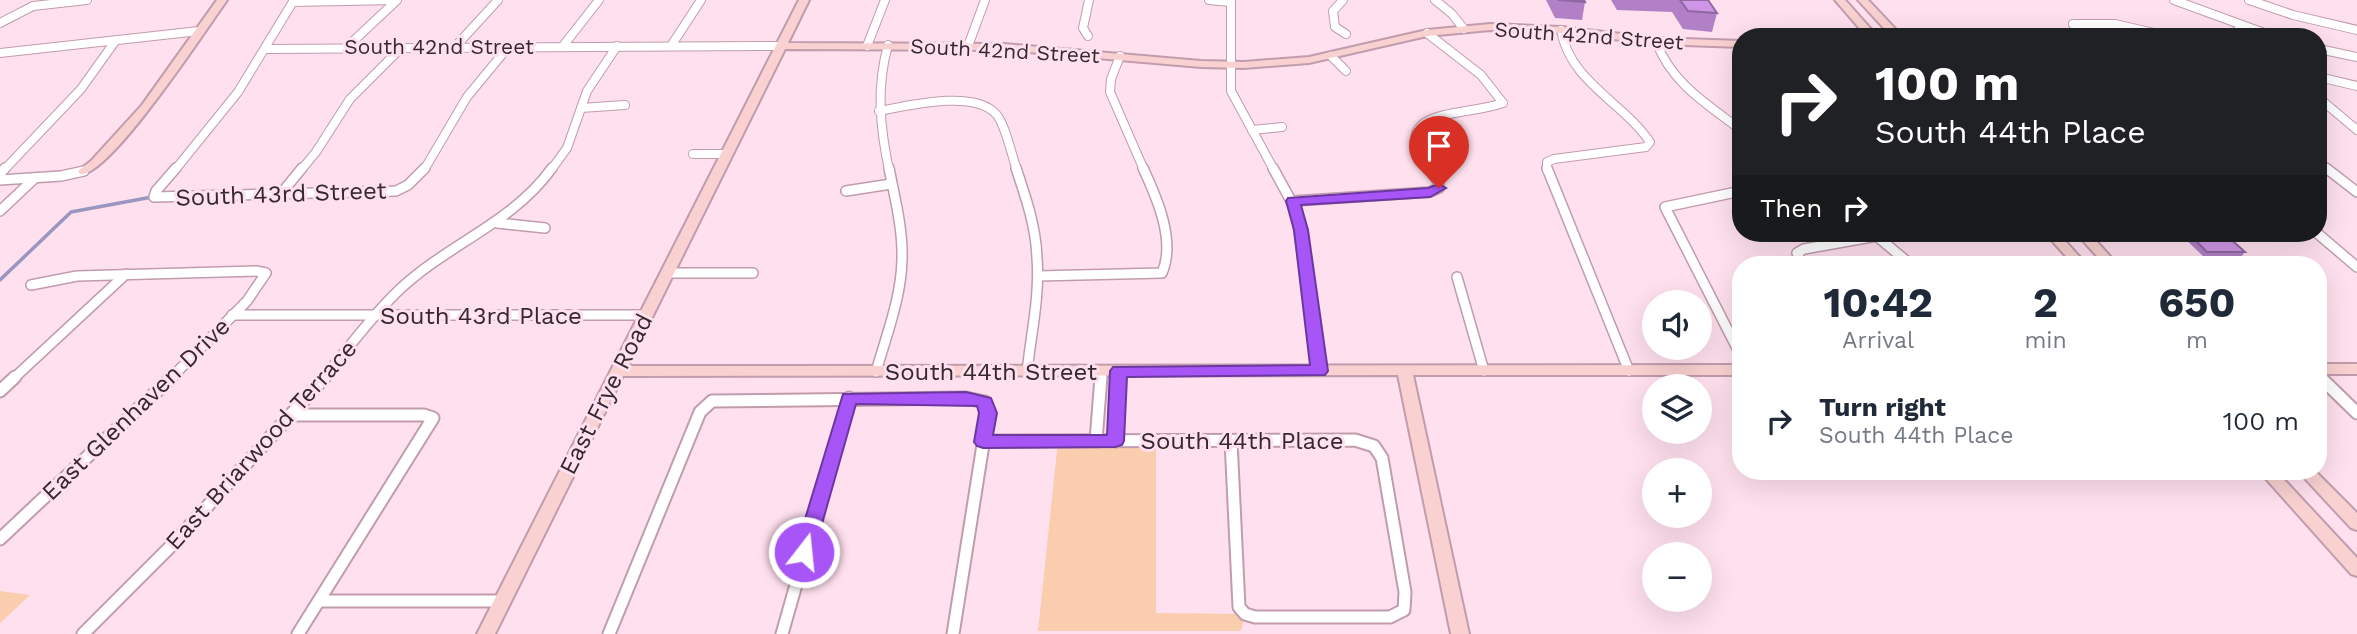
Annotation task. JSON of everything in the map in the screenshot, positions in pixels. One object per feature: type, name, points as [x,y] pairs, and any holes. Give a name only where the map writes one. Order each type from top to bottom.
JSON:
[{"type":"street","points":[[0,23],[33,6],[87,0]]},
{"type":"street","points":[[0,180],[84,171],[95,164],[146,107],[222,0]]},
{"type":"street","points":[[265,49],[293,1],[397,0]]},
{"type":"street","points":[[347,47],[397,0]]},
{"type":"street","points":[[455,47],[498,0]]},
{"type":"street","points":[[563,46],[599,0]]},
{"type":"street","points":[[671,46],[701,0]]},
{"type":"street","name":"East Frye Road","points":[[486,634],[804,0]]},
{"type":"street","points":[[867,46],[885,0]]},
{"type":"street","points":[[968,46],[985,0]]},
{"type":"street","points":[[1088,36],[1083,28],[1089,0]]},
{"type":"street","points":[[1209,0],[1231,1],[1231,91],[1293,201],[1301,230],[1319,371]]},
{"type":"street","points":[[1343,0],[1333,10],[1332,16],[1335,27],[1346,34]]},
{"type":"street","points":[[1435,0],[1458,19],[1464,29]]},
{"type":"street","points":[[1840,0],[1865,28]]},
{"type":"street","points":[[1863,0],[1889,28]]},
{"type":"street","points":[[2174,0],[2245,28]]},
{"type":"street","points":[[2249,0],[2301,17],[2357,30]]},
{"type":"street","points":[[2077,28],[2073,24],[2115,24],[2132,28]]},
{"type":"street","name":"South 42nd Street","points":[[265,49],[968,46],[1229,65],[1287,63],[1331,56],[1427,33],[1464,29],[1560,30],[1656,41],[1732,44]]},
{"type":"street","points":[[1560,30],[1561,46],[1572,64],[1650,142],[1646,146],[1547,162],[1546,167],[1629,370]]},
{"type":"street","points":[[0,53],[199,31]]},
{"type":"street","points":[[1293,201],[1430,192],[1439,188],[1438,181],[1413,142],[1418,126],[1441,115],[1503,103],[1501,97],[1485,80],[1427,33]]},
{"type":"street","points":[[0,174],[71,101],[116,40]]},
{"type":"street","points":[[1656,41],[1662,58],[1676,78],[1732,123]]},
{"type":"street","name":"South 43rd Street","points":[[265,49],[227,107],[156,191],[154,197],[396,191],[407,188],[415,182],[439,147],[468,96],[509,46]]},
{"type":"street","name":"East Briarwood Terrace","points":[[83,634],[173,544],[292,415],[403,286],[497,223],[549,175],[567,148],[593,80],[617,46]]},
{"type":"street","points":[[876,372],[902,273],[901,234],[878,111],[879,74],[888,46]]},
{"type":"street","points":[[279,195],[316,152],[350,99],[402,47]]},
{"type":"street","points":[[2327,50],[2357,58]]},
{"type":"street","points":[[1331,56],[1346,71]]},
{"type":"street","points":[[1038,276],[1162,273],[1165,267],[1165,234],[1161,206],[1110,92],[1111,79],[1119,57]]},
{"type":"street","points":[[2327,79],[2357,86]]},
{"type":"street","points":[[878,111],[962,101],[993,110],[998,115],[1031,216],[1037,245],[1038,276],[1027,372]]},
{"type":"street","points":[[581,108],[625,105]]},
{"type":"street","points":[[2327,105],[2357,130]]},
{"type":"street","points":[[1252,130],[1282,127]]},
{"type":"street","points":[[692,154],[726,154]]},
{"type":"street","points":[[2327,169],[2357,192]]},
{"type":"street","points":[[0,211],[35,178]]},
{"type":"street","points":[[846,191],[891,184]]},
{"type":"street","points":[[1732,193],[1665,207],[1732,338]]},
{"type":"street","points":[[497,223],[545,228]]},
{"type":"street","points":[[1798,256],[1797,253],[1804,249],[1837,242]]},
{"type":"street","points":[[1884,242],[1901,256]]},
{"type":"street","points":[[2059,242],[2073,256]]},
{"type":"street","points":[[2090,242],[2104,256]]},
{"type":"street","points":[[2327,242],[2357,267]]},
{"type":"street","points":[[428,255],[441,260]]},
{"type":"street","points":[[667,273],[753,272]]},
{"type":"street","name":"East Glenhaven Drive","points":[[0,539],[119,430],[232,315],[266,273],[126,274]]},
{"type":"street","points":[[31,285],[77,276],[126,274]]},
{"type":"street","points":[[0,391],[126,274]]},
{"type":"street","points":[[1457,277],[1484,371]]},
{"type":"street","name":"South 43rd Place","points":[[232,315],[646,315]]},
{"type":"street","points":[[2327,369],[2357,369]]},
{"type":"street","points":[[1405,370],[1460,634]]},
{"type":"street","name":"South 44th Street","points":[[618,371],[1732,370]]},
{"type":"street","points":[[1096,441],[1101,371]]},
{"type":"street","points":[[1115,441],[1118,371]]},
{"type":"street","points":[[2327,384],[2357,413]]},
{"type":"street","points":[[782,634],[849,398]]},
{"type":"street","points":[[609,634],[700,412],[712,401],[966,398],[985,402],[988,413],[953,634]]},
{"type":"street","points":[[1098,407],[1117,407]]},
{"type":"street","points":[[292,415],[424,415],[433,418],[298,634]]},
{"type":"street","name":"South 44th Place","points":[[983,442],[1355,440],[1374,446],[1382,458],[1405,592],[1404,610],[1390,617],[1255,617],[1245,614],[1239,607],[1231,441]]},
{"type":"street","points":[[2275,480],[2357,569]]},
{"type":"street","points":[[2315,480],[2357,524]]},
{"type":"street","points":[[319,601],[502,601]]},
{"type":"shaded area","points":[[1058,441],[1156,441],[1156,613],[1245,614],[1241,631],[1038,631]]},
{"type":"shaded area","points":[[0,591],[30,595],[0,623]]},
{"type":"building","points":[[1680,0],[1708,0],[1717,13],[1688,11]]},
{"type":"building","points":[[2197,242],[2234,242],[2245,252],[2207,252]]},
{"type":"waterway","points":[[0,280],[71,212],[152,197]]},
{"type":"route","points":[[804,552],[849,398],[966,398],[985,402],[988,413],[983,442],[1115,441],[1118,371],[1319,371],[1307,269],[1293,201],[1430,192],[1439,188]]}]
